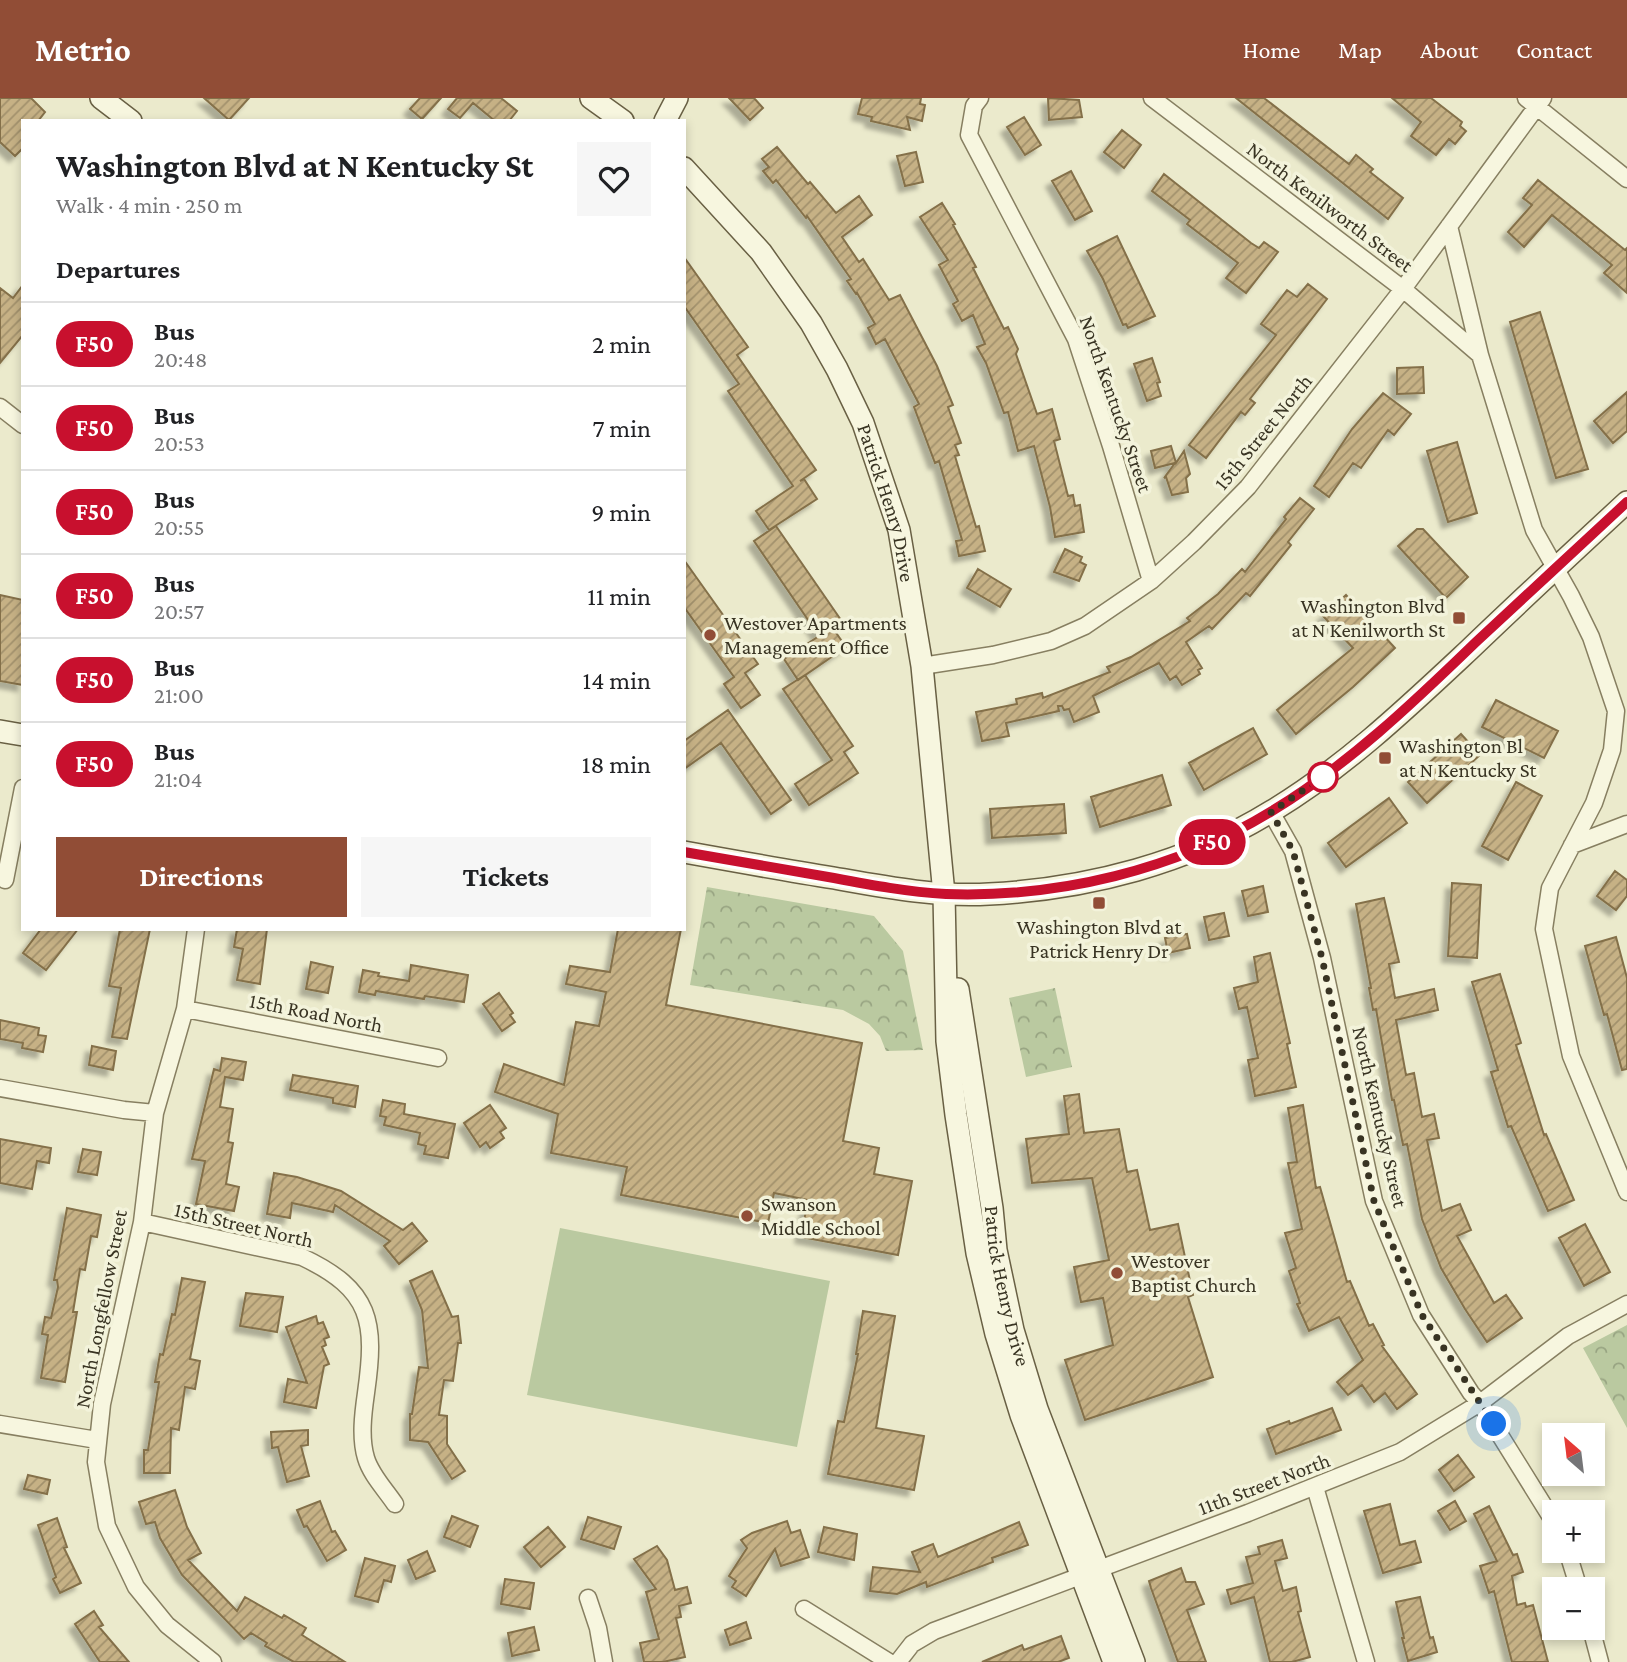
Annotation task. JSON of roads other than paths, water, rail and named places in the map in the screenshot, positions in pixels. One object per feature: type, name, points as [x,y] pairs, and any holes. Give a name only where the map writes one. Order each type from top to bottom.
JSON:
[{"type":"street","points":[[102,98],[128,119]]},
{"type":"street","points":[[590,98],[620,119]]},
{"type":"street","points":[[612,98],[638,119]]},
{"type":"street","points":[[666,119],[677,98]]},
{"type":"street","name":"North Kentucky Street","points":[[980,98],[974,106],[969,135],[1076,340],[1151,581]]},
{"type":"street","name":"North Kenilworth Street","points":[[1152,98],[1403,289],[1480,355]]},
{"type":"street","points":[[1535,101],[1627,179]]},
{"type":"street","name":"15th Street North","points":[[922,666],[993,655],[1051,641],[1090,624],[1151,581],[1194,542],[1245,492],[1403,289],[1535,101]]},
{"type":"street","name":"Patrick Henry Drive","points":[[686,170],[761,252],[798,303],[837,369],[863,423],[899,530],[922,666],[944,894],[947,1041],[977,1253],[996,1334],[1021,1415],[1090,1573],[1134,1662]]},
{"type":"street","points":[[1449,226],[1480,355],[1534,530],[1591,637],[1616,711],[1627,726]]},
{"type":"street","points":[[0,407],[21,423]]},
{"type":"street","points":[[686,852],[900,890],[944,894],[989,894],[1052,888],[1109,878],[1166,861],[1271,812],[1322,778],[1436,681],[1627,502]]},
{"type":"street","points":[[1616,711],[1612,750],[1594,803],[1550,888],[1544,929],[1571,1056],[1627,1192]]},
{"type":"street","points":[[0,731],[21,736]]},
{"type":"street","points":[[5,880],[21,798]]},
{"type":"street","name":"North Kentucky Street","points":[[1271,812],[1293,851],[1322,958],[1374,1201],[1422,1315],[1542,1503]]},
{"type":"street","points":[[1572,845],[1627,824]]},
{"type":"street","name":"North Longfellow Street","points":[[196,931],[185,1009],[155,1112],[142,1222],[102,1404],[96,1462],[107,1526],[127,1571],[158,1615],[178,1636],[213,1662]]},
{"type":"street","name":"15th Road North","points":[[185,1009],[438,1058]]},
{"type":"street","points":[[0,1088],[124,1110],[155,1112]]},
{"type":"street","name":"15th Street North","points":[[142,1222],[302,1256],[342,1279],[359,1299],[371,1336],[362,1432],[365,1457],[373,1474],[395,1504]]},
{"type":"street","name":"11th Street North","points":[[898,1662],[912,1644],[934,1632],[1400,1452],[1480,1402],[1567,1336],[1627,1304]]},
{"type":"street","points":[[0,1424],[97,1440]]},
{"type":"street","points":[[1315,1487],[1366,1662]]},
{"type":"street","name":"Patrick Henry Drive","points":[[1090,1573],[1114,1662]]},
{"type":"street","points":[[588,1598],[598,1628],[604,1662]]},
{"type":"street","points":[[804,1609],[889,1662]]},
{"type":"street","points":[[1595,1640],[1601,1662]]},
{"type":"place","name":"Washington Blvd at N Kenilworth St","points":[[1459,618]]},
{"type":"place","name":"Westover Apartments Management Office","points":[[710,635]]},
{"type":"place","name":"Washington Bl at N Kentucky St","points":[[1385,758]]},
{"type":"place","name":"Washington Blvd at Patrick Henry Dr","points":[[1099,903]]},
{"type":"place","name":"Swanson Middle School","points":[[747,1216]]},
{"type":"place","name":"Westover Baptist Church","points":[[1117,1273]]}]
